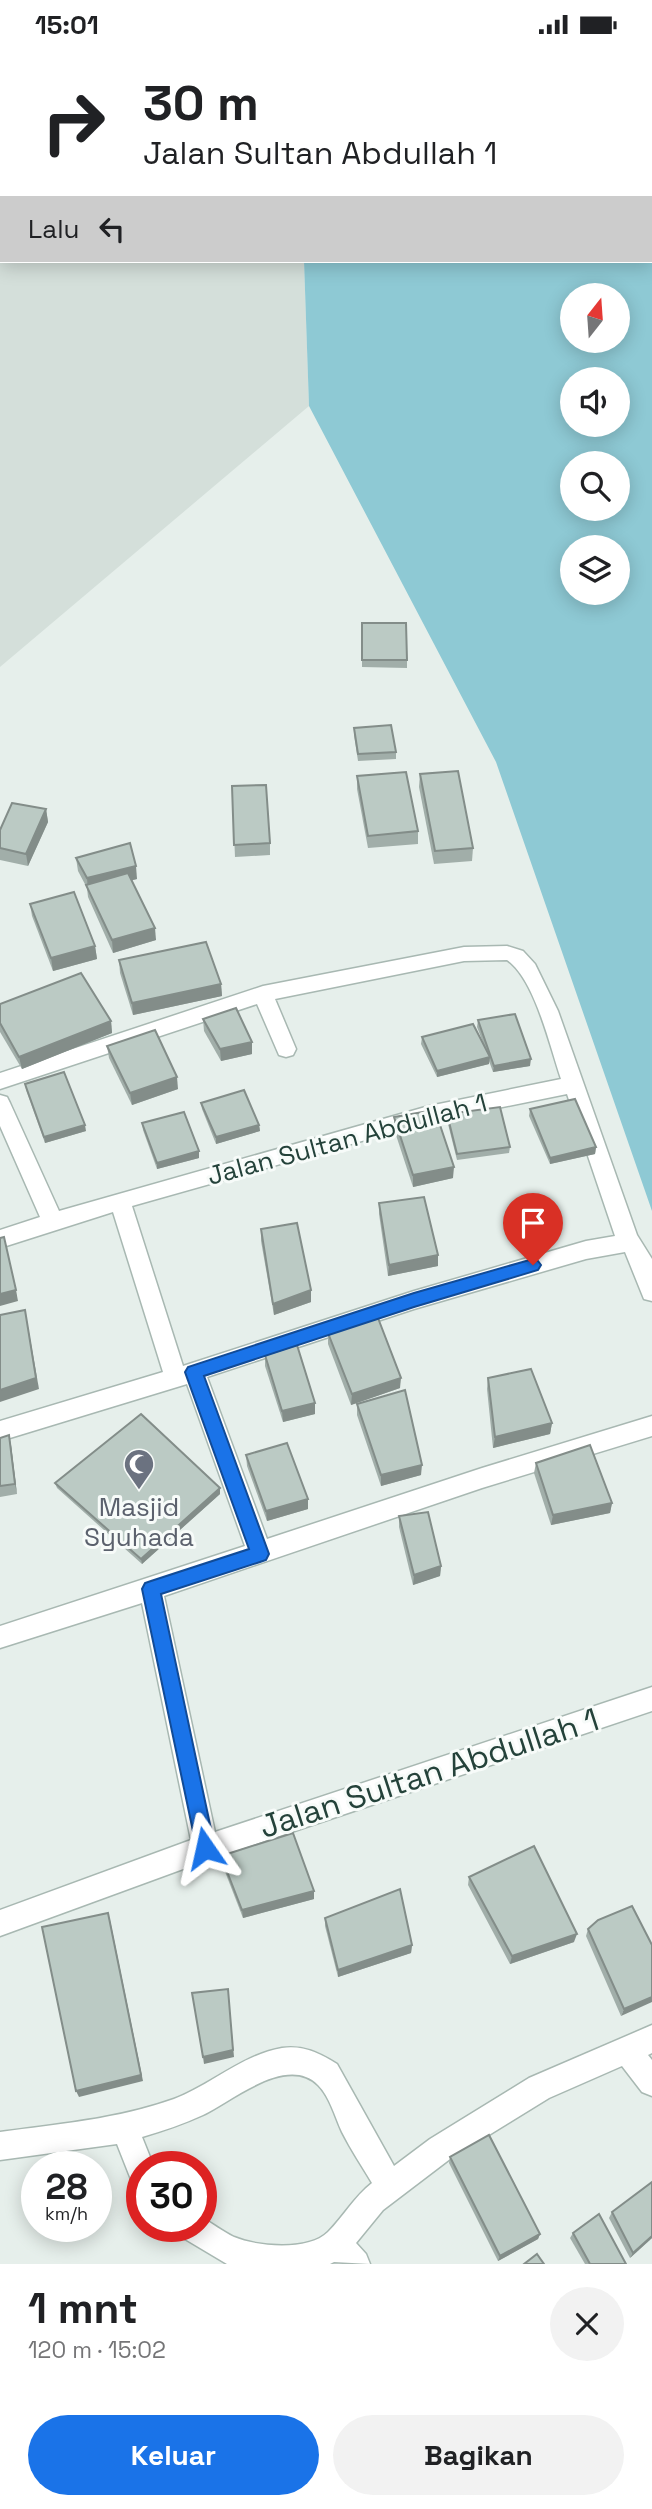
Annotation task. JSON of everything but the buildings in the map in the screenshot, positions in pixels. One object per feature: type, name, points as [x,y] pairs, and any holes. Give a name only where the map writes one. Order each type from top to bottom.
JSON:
[{"type":"street","points":[[0,1081],[263,994],[464,954],[507,953],[516,956],[528,969],[548,1011],[628,1241]]},
{"type":"street","points":[[263,994],[286,1049]]},
{"type":"street","name":"Jalan Sultan Abdullah 1","points":[[0,1238],[120,1201],[429,1114],[575,1084]]},
{"type":"street","points":[[0,1103],[53,1222]]},
{"type":"street","points":[[120,1201],[185,1375],[260,1554]]},
{"type":"street","points":[[0,1431],[185,1375],[414,1300],[586,1250],[628,1241],[634,1244],[652,1292]]},
{"type":"street","points":[[0,1637],[260,1554],[482,1478],[652,1426]]},
{"type":"street","points":[[151,1589],[205,1848]]},
{"type":"street","name":"Jalan Sultan Abdullah 1","points":[[0,1923],[205,1848],[652,1699]]},
{"type":"street","points":[[215,2242],[228,2250],[278,2260],[299,2260],[320,2254],[346,2254],[373,2200],[440,2149],[539,2088],[640,2044],[652,2082]]},
{"type":"street","points":[[0,2146],[126,2129],[199,2102],[251,2072],[285,2061],[300,2060],[315,2065],[329,2076],[390,2186]]},
{"type":"street","points":[[126,2129],[133,2151]]},
{"type":"shaded area","points":[[0,263],[304,263],[309,406],[0,667]]},
{"type":"water","points":[[304,263],[652,263],[652,1211],[496,762],[309,406]]},
{"type":"place","name":"Masjid Syuhada","points":[[139,1491]]},
{"type":"route","points":[[205,1848],[151,1589],[260,1554],[194,1372],[414,1300],[533,1265]]}]
